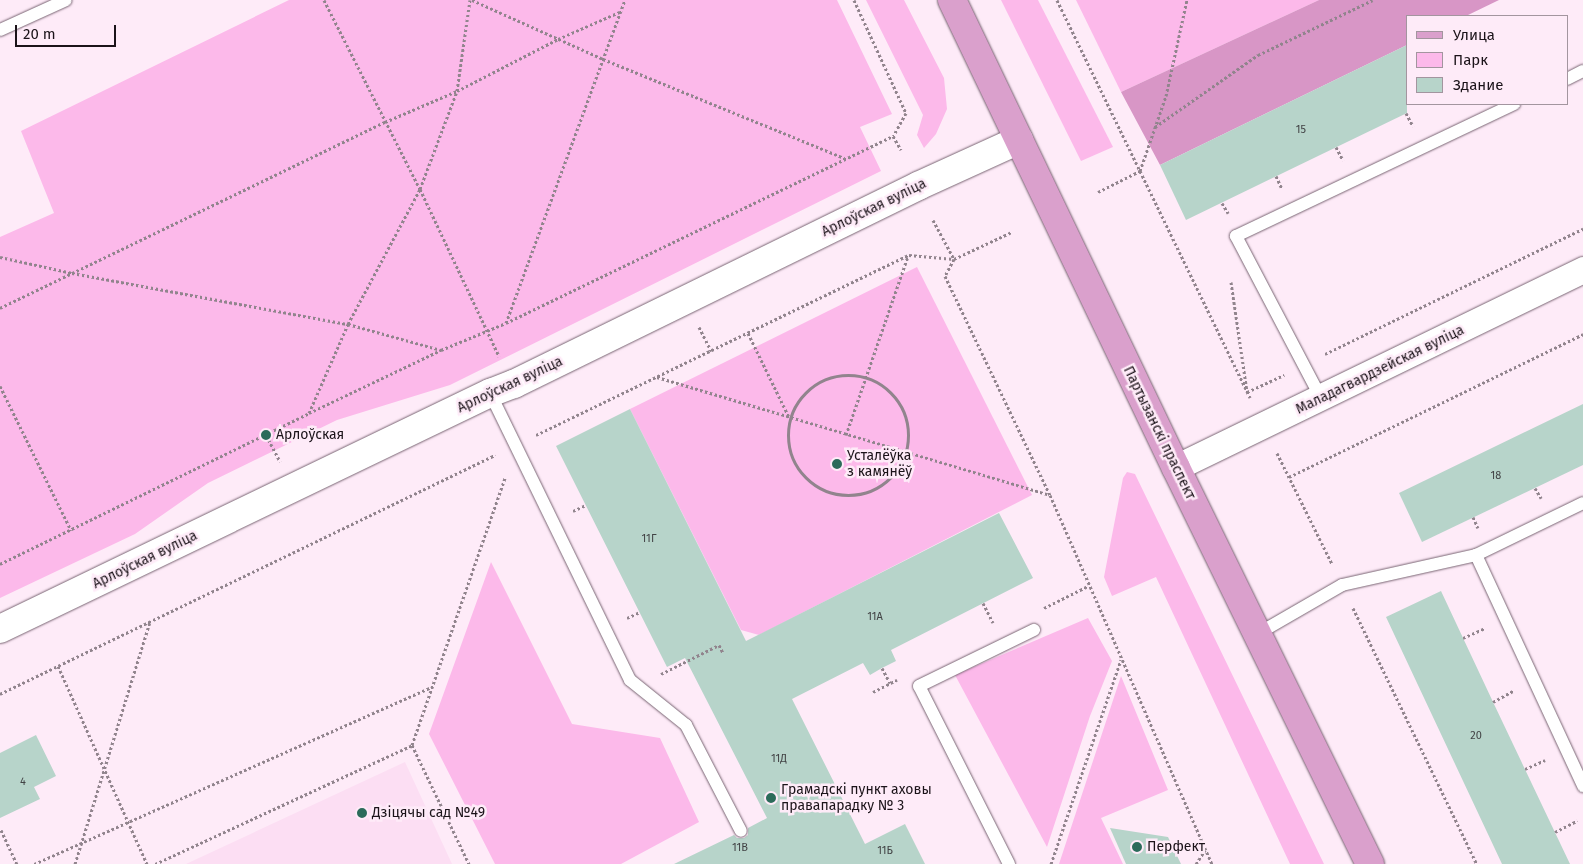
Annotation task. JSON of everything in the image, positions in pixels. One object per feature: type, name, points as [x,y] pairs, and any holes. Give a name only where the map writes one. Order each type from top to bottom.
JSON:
[{"type":"main road","name":"Партызанскі праспект","points":[[952,0],[1176,468],[1259,633],[1370,864]]},
{"type":"street","name":"Арлоўская вуліца","points":[[0,629],[514,384],[918,186],[1020,140]]},
{"type":"street","name":"Маладагвардзейская вуліца","points":[[1176,468],[1583,270]]},
{"type":"lane","points":[[0,30],[66,0]]},
{"type":"lane","points":[[1568,78],[1583,71]]},
{"type":"lane","points":[[1321,398],[1236,236],[1512,105]]},
{"type":"lane","points":[[490,394],[630,680],[686,725],[741,831]]},
{"type":"lane","points":[[1259,633],[1342,585],[1476,555],[1583,503]]},
{"type":"lane","points":[[1476,555],[1583,786]]},
{"type":"lane","points":[[1009,864],[919,686],[1034,630]]},
{"type":"path","points":[[324,0],[420,189],[501,361]]},
{"type":"path","points":[[309,413],[348,324],[420,189],[457,91],[471,0],[603,59],[844,158]]},
{"type":"path","points":[[506,323],[626,0]]},
{"type":"path","points":[[0,564],[309,413],[441,350],[506,323],[844,158],[893,136],[906,113],[854,0]]},
{"type":"path","points":[[1098,192],[1140,171],[1166,96],[1188,0]]},
{"type":"path","points":[[1155,127],[1258,55],[1373,0]]},
{"type":"path","points":[[0,308],[385,122],[457,91],[558,39],[622,11]]},
{"type":"path","points":[[893,136],[901,150]]},
{"type":"path","points":[[933,220],[954,259],[944,276],[1050,494],[1212,864]]},
{"type":"path","points":[[1230,276],[1247,392],[1583,228]]},
{"type":"path","points":[[846,435],[909,255]]},
{"type":"path","points":[[0,257],[72,273],[348,324],[441,350]]},
{"type":"path","points":[[748,333],[789,418]]},
{"type":"path","points":[[1289,477],[1583,334]]},
{"type":"path","points":[[856,375],[866,378],[876,381],[892,393],[904,411],[908,431],[906,452],[901,465],[890,479],[875,490],[856,496],[835,495],[816,487],[800,473],[790,455],[786,435],[789,418],[800,396],[816,383],[835,376],[856,375]]},
{"type":"path","points":[[656,377],[846,435],[1050,494]]},
{"type":"path","points":[[0,386],[71,530]]},
{"type":"path","points":[[469,864],[412,745],[516,444]]},
{"type":"path","points":[[1473,518],[1480,532]]},
{"type":"path","points":[[983,604],[997,631]]},
{"type":"path","points":[[75,864],[150,621]]},
{"type":"path","points":[[1463,638],[1485,628]]},
{"type":"path","points":[[658,676],[719,645],[723,653]]},
{"type":"path","points":[[1051,864],[1121,659]]},
{"type":"path","points":[[58,666],[127,823],[148,864]]},
{"type":"path","points":[[882,668],[890,683]]},
{"type":"path","points":[[34,864],[432,687]]},
{"type":"path","points":[[1493,702],[1515,690]]},
{"type":"path","points":[[155,864],[412,745]]},
{"type":"path","points":[[1525,769],[1548,759]]},
{"type":"path","points":[[1555,832],[1577,821]]},
{"type":"path","points":[[1,830],[17,864]]},
{"type":"path","points":[[1196,864],[1205,849]]},
{"type":"shaded area","points":[[1319,0],[1499,0],[1468,15],[1406,15],[1406,45],[1160,165],[1121,92]]},
{"type":"shaded area","name":"Дзіцячы сад №49","points":[[405,762],[452,864],[186,864]]},
{"type":"green space","points":[[289,0],[837,0],[892,114],[860,127],[881,171],[450,385],[337,420],[208,483],[135,534],[0,598],[0,237],[54,213],[21,131]]},
{"type":"green space","points":[[866,0],[904,0],[944,78],[947,109],[936,134],[924,148],[917,135],[923,115]]},
{"type":"green space","points":[[1001,0],[1038,0],[1113,147],[1081,161]]},
{"type":"green space","points":[[1076,0],[1319,0],[1121,92]]},
{"type":"green space","points":[[917,267],[1032,495],[759,635],[741,630],[630,409]]},
{"type":"green space","points":[[1127,472],[1135,474],[1324,864],[1290,864],[1156,577],[1112,596],[1104,577],[1123,478]]},
{"type":"green space","points":[[491,562],[572,724],[660,738],[699,822],[621,864],[495,864],[429,734]]},
{"type":"green space","points":[[1088,618],[1112,661],[1090,716],[1047,847],[955,675]]},
{"type":"green space","points":[[1121,676],[1168,790],[1101,818],[1123,864],[1059,864]]},
{"type":"building","points":[[1406,45],[1407,113],[1186,220],[1160,165]]},
{"type":"building","points":[[1583,404],[1583,465],[1422,542],[1399,493]]},
{"type":"building","points":[[630,409],[746,641],[999,513],[1033,578],[891,650],[896,661],[870,675],[863,663],[792,699],[865,844],[905,824],[925,864],[674,864],[734,835],[737,838],[744,838],[748,835],[748,828],[767,818],[685,658],[667,667],[556,446]]},
{"type":"building","points":[[1441,591],[1570,864],[1502,864],[1386,617]]},
{"type":"building","points":[[36,735],[56,776],[34,787],[40,799],[0,818],[0,753]]},
{"type":"building","points":[[1110,828],[1168,837],[1181,864],[1126,864]]},
{"type":"place","name":"Арлоўская","points":[[266,435]]},
{"type":"place","name":"Усталёўка з камянёў","points":[[837,464]]},
{"type":"place","name":"Грамадскі пункт аховы правапарадку № 3","points":[[771,798]]},
{"type":"place","name":"Дзіцячы сад №49","points":[[362,813]]},
{"type":"place","name":"Перфект","points":[[1137,847]]}]
